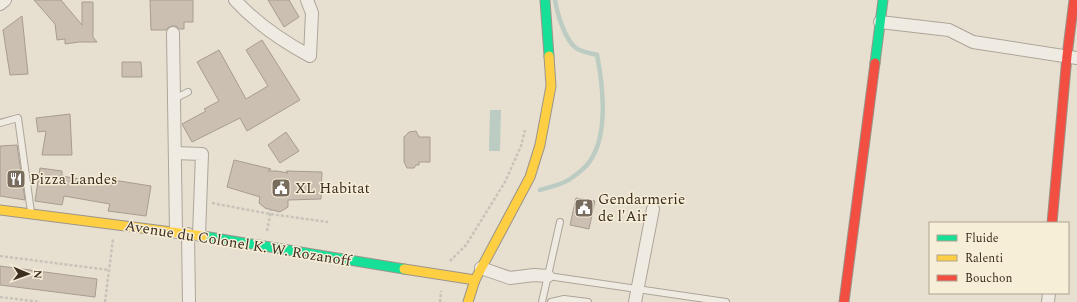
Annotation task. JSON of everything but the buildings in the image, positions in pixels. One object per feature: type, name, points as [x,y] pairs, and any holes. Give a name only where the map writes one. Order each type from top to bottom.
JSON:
[{"type":"street","points":[[0,4],[5,0]]},
{"type":"street","points":[[235,0],[260,25],[286,44],[310,56],[312,13],[307,0]]},
{"type":"street","points":[[468,302],[475,280],[530,177],[540,145],[551,86],[545,0]]},
{"type":"street","points":[[844,302],[883,0]]},
{"type":"street","points":[[1052,222],[1072,57],[1074,0]]},
{"type":"street","points":[[880,22],[949,30],[973,42],[1072,57]]},
{"type":"street","points":[[173,33],[176,232]]},
{"type":"street","points":[[175,153],[202,154],[200,201],[193,235],[188,302]]},
{"type":"street","points":[[635,302],[653,208]]},
{"type":"street","name":"Avenue du Colonel K. W. Rozanoff","points":[[0,210],[176,232],[475,280]]},
{"type":"street","points":[[481,268],[510,278],[534,275],[548,276]]},
{"type":"lane","points":[[174,99],[188,92]]},
{"type":"lane","points":[[0,123],[18,118],[31,214]]},
{"type":"lane","points":[[542,302],[560,222]]},
{"type":"lane","points":[[548,276],[726,302]]},
{"type":"lane","points":[[551,302],[564,299],[588,302]]},
{"type":"path","points":[[445,276],[450,260],[466,245],[505,182],[521,146],[526,124]]},
{"type":"path","points":[[200,201],[270,214],[328,222]]},
{"type":"path","points":[[266,235],[271,210]]},
{"type":"path","points":[[105,302],[115,224]]},
{"type":"path","points":[[0,256],[109,270]]},
{"type":"path","points":[[0,297],[40,302]]},
{"type":"shaded area","points":[[490,110],[501,110],[500,151],[489,151]]},
{"type":"waterway","points":[[540,190],[567,181],[586,166],[596,150],[602,123],[603,109],[601,81],[597,55],[576,48],[568,39],[562,26],[555,0]]},
{"type":"traffic: fast","points":[[545,0],[549,56]]},
{"type":"traffic: fast","points":[[875,63],[883,0]]},
{"type":"traffic: fast","points":[[203,236],[404,269]]},
{"type":"traffic: slow","points":[[468,302],[475,280],[530,177],[540,145],[551,86],[549,56]]},
{"type":"traffic: slow","points":[[0,210],[203,236]]},
{"type":"traffic: slow","points":[[404,269],[475,280]]},
{"type":"traffic: jam","points":[[1052,222],[1067,56],[1074,0]]},
{"type":"traffic: jam","points":[[844,302],[875,63]]},
{"type":"place","name":"Pizza Landes","points":[[16,179]]},
{"type":"place","name":"XL Habitat","points":[[281,188]]},
{"type":"place","name":"Gendarmerie de l'Air","points":[[584,208]]}]
